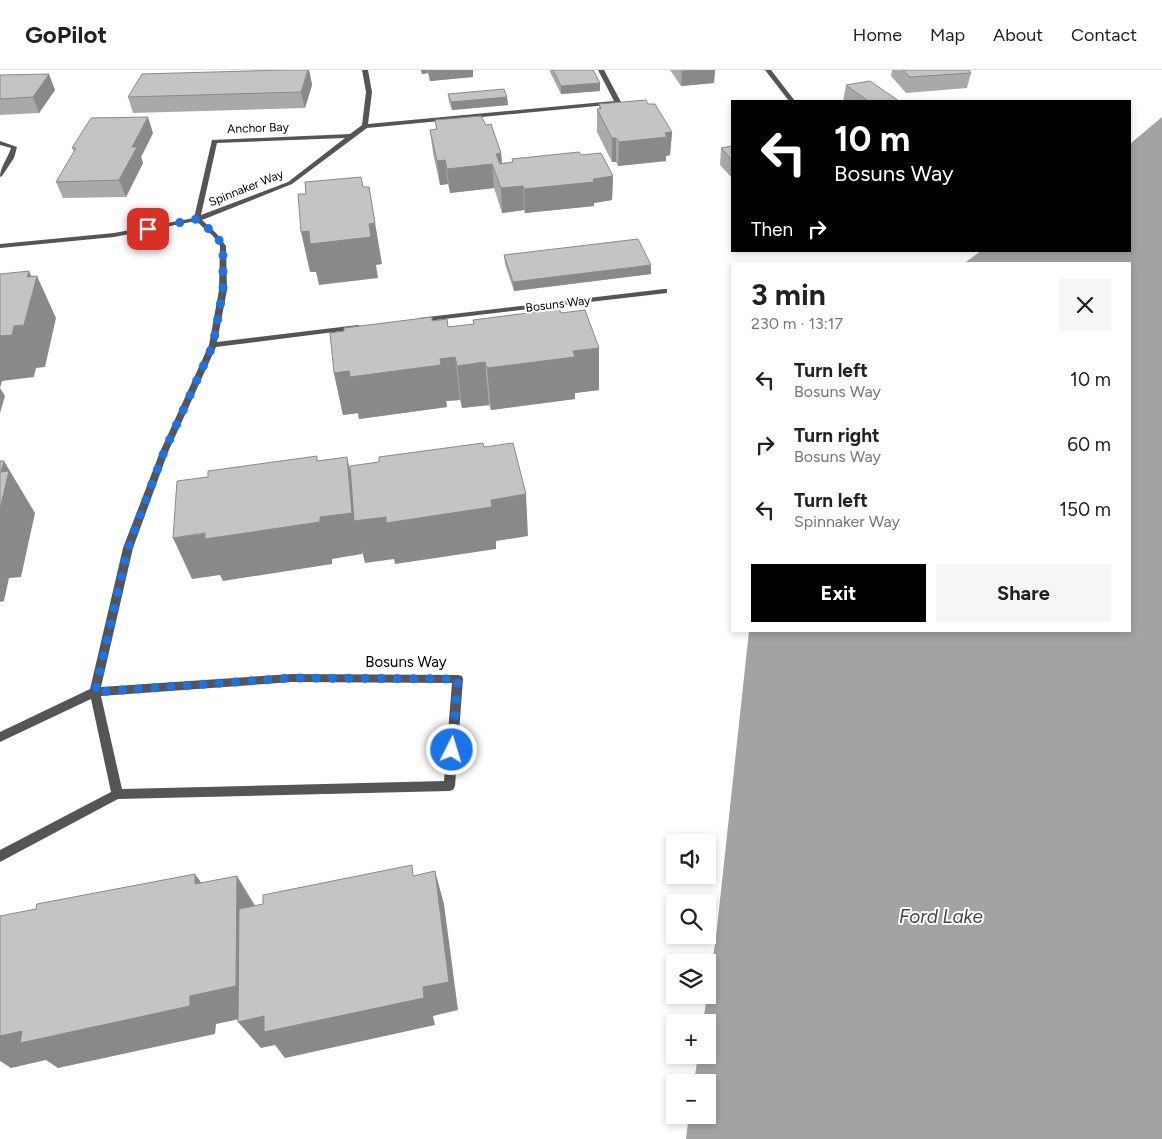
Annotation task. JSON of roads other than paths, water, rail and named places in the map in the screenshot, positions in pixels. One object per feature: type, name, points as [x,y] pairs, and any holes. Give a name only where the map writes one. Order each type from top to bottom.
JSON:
[{"type":"street","points":[[365,70],[369,92],[365,126],[618,102],[600,70]]},
{"type":"street","points":[[768,70],[791,100]]},
{"type":"street","name":"Spinnaker Way","points":[[0,246],[114,235],[197,219],[290,183],[365,126]]},
{"type":"street","name":"Anchor Bay","points":[[197,219],[214,141],[353,136]]},
{"type":"street","points":[[0,143],[14,147],[11,158],[0,175]]},
{"type":"street","points":[[117,794],[95,692],[128,548],[164,452],[213,345],[223,290],[223,246],[215,234],[197,219]]},
{"type":"street","name":"Bosuns Way","points":[[414,321],[664,291]]},
{"type":"street","points":[[213,345],[366,326]]},
{"type":"street","name":"Bosuns Way","points":[[0,737],[95,692],[292,678],[458,679],[449,786],[117,794],[0,856]]},
{"type":"water","name":"Ford Lake","points":[[1162,117],[1162,1139],[686,1139],[688,1124],[716,1124],[716,1074],[695,1074],[697,1064],[716,1064],[716,1014],[704,1014],[706,1004],[716,1004],[716,954],[713,954],[749,632],[1131,632],[1131,262],[966,262],[980,252],[1131,252],[1131,143]]}]
